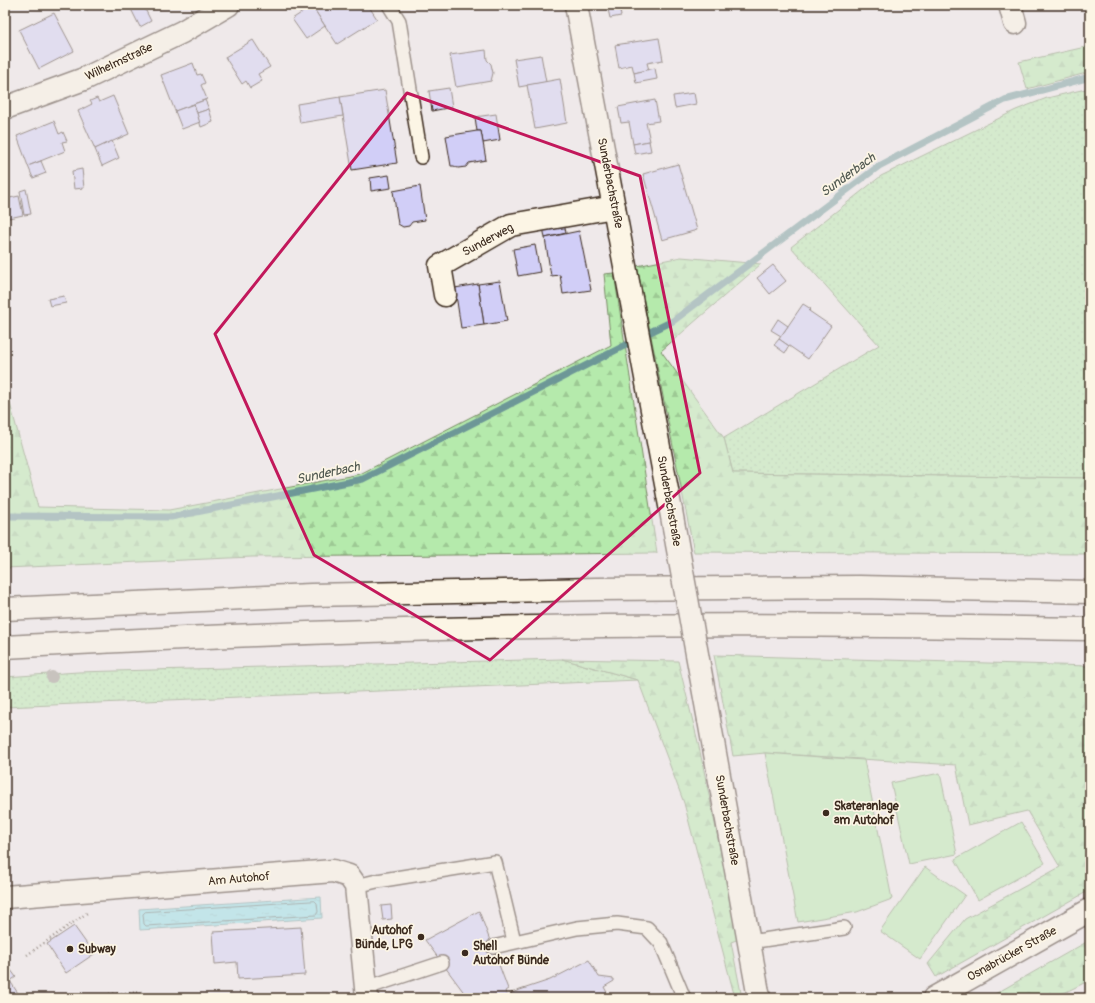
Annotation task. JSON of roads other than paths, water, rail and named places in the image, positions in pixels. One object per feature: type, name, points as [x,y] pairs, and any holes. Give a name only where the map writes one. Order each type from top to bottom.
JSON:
[{"type":"main road","name":"Wilhelmstraße","points":[[5,108],[84,79],[182,32],[228,5]]},
{"type":"main road","name":"Sunderbachstraße","points":[[576,5],[671,511],[759,998]]},
{"type":"main road","name":"Sunderweg","points":[[445,295],[440,266],[511,225],[614,207]]},
{"type":"main road","points":[[5,609],[311,595],[596,588],[859,587],[1090,592]]},
{"type":"main road","points":[[5,647],[206,636],[604,626],[863,625],[1090,629]]},
{"type":"main road","name":"Am Autohof","points":[[5,897],[333,871],[349,876],[356,886]]},
{"type":"main road","points":[[356,886],[367,993]]},
{"type":"main road","name":"Osnabrücker Straße","points":[[934,998],[1090,910]]},
{"type":"lane","points":[[389,5],[399,21],[421,157]]},
{"type":"lane","points":[[356,886],[377,881],[495,862],[514,941]]},
{"type":"lane","points":[[493,947],[514,941],[577,928],[617,924],[647,928],[661,943],[684,998]]},
{"type":"lane","points":[[749,942],[844,928]]},
{"type":"lane","points":[[367,993],[442,963]]},
{"type":"water","points":[[321,897],[322,918],[140,930],[139,909]]},
{"type":"waterway","name":"Sunderbach","points":[[644,335],[673,321],[879,166],[1005,100],[1090,77]]},
{"type":"waterway","name":"Sunderbach","points":[[5,516],[171,517],[363,479],[626,345]]},
{"type":"place","name":"Skateranlage am Autohof","points":[[826,813]]},
{"type":"place","name":"Autohof Bünde, LPG","points":[[421,937]]},
{"type":"place","name":"Subway","points":[[70,949]]},
{"type":"place","name":"Shell Autohof Bünde","points":[[465,953]]}]
